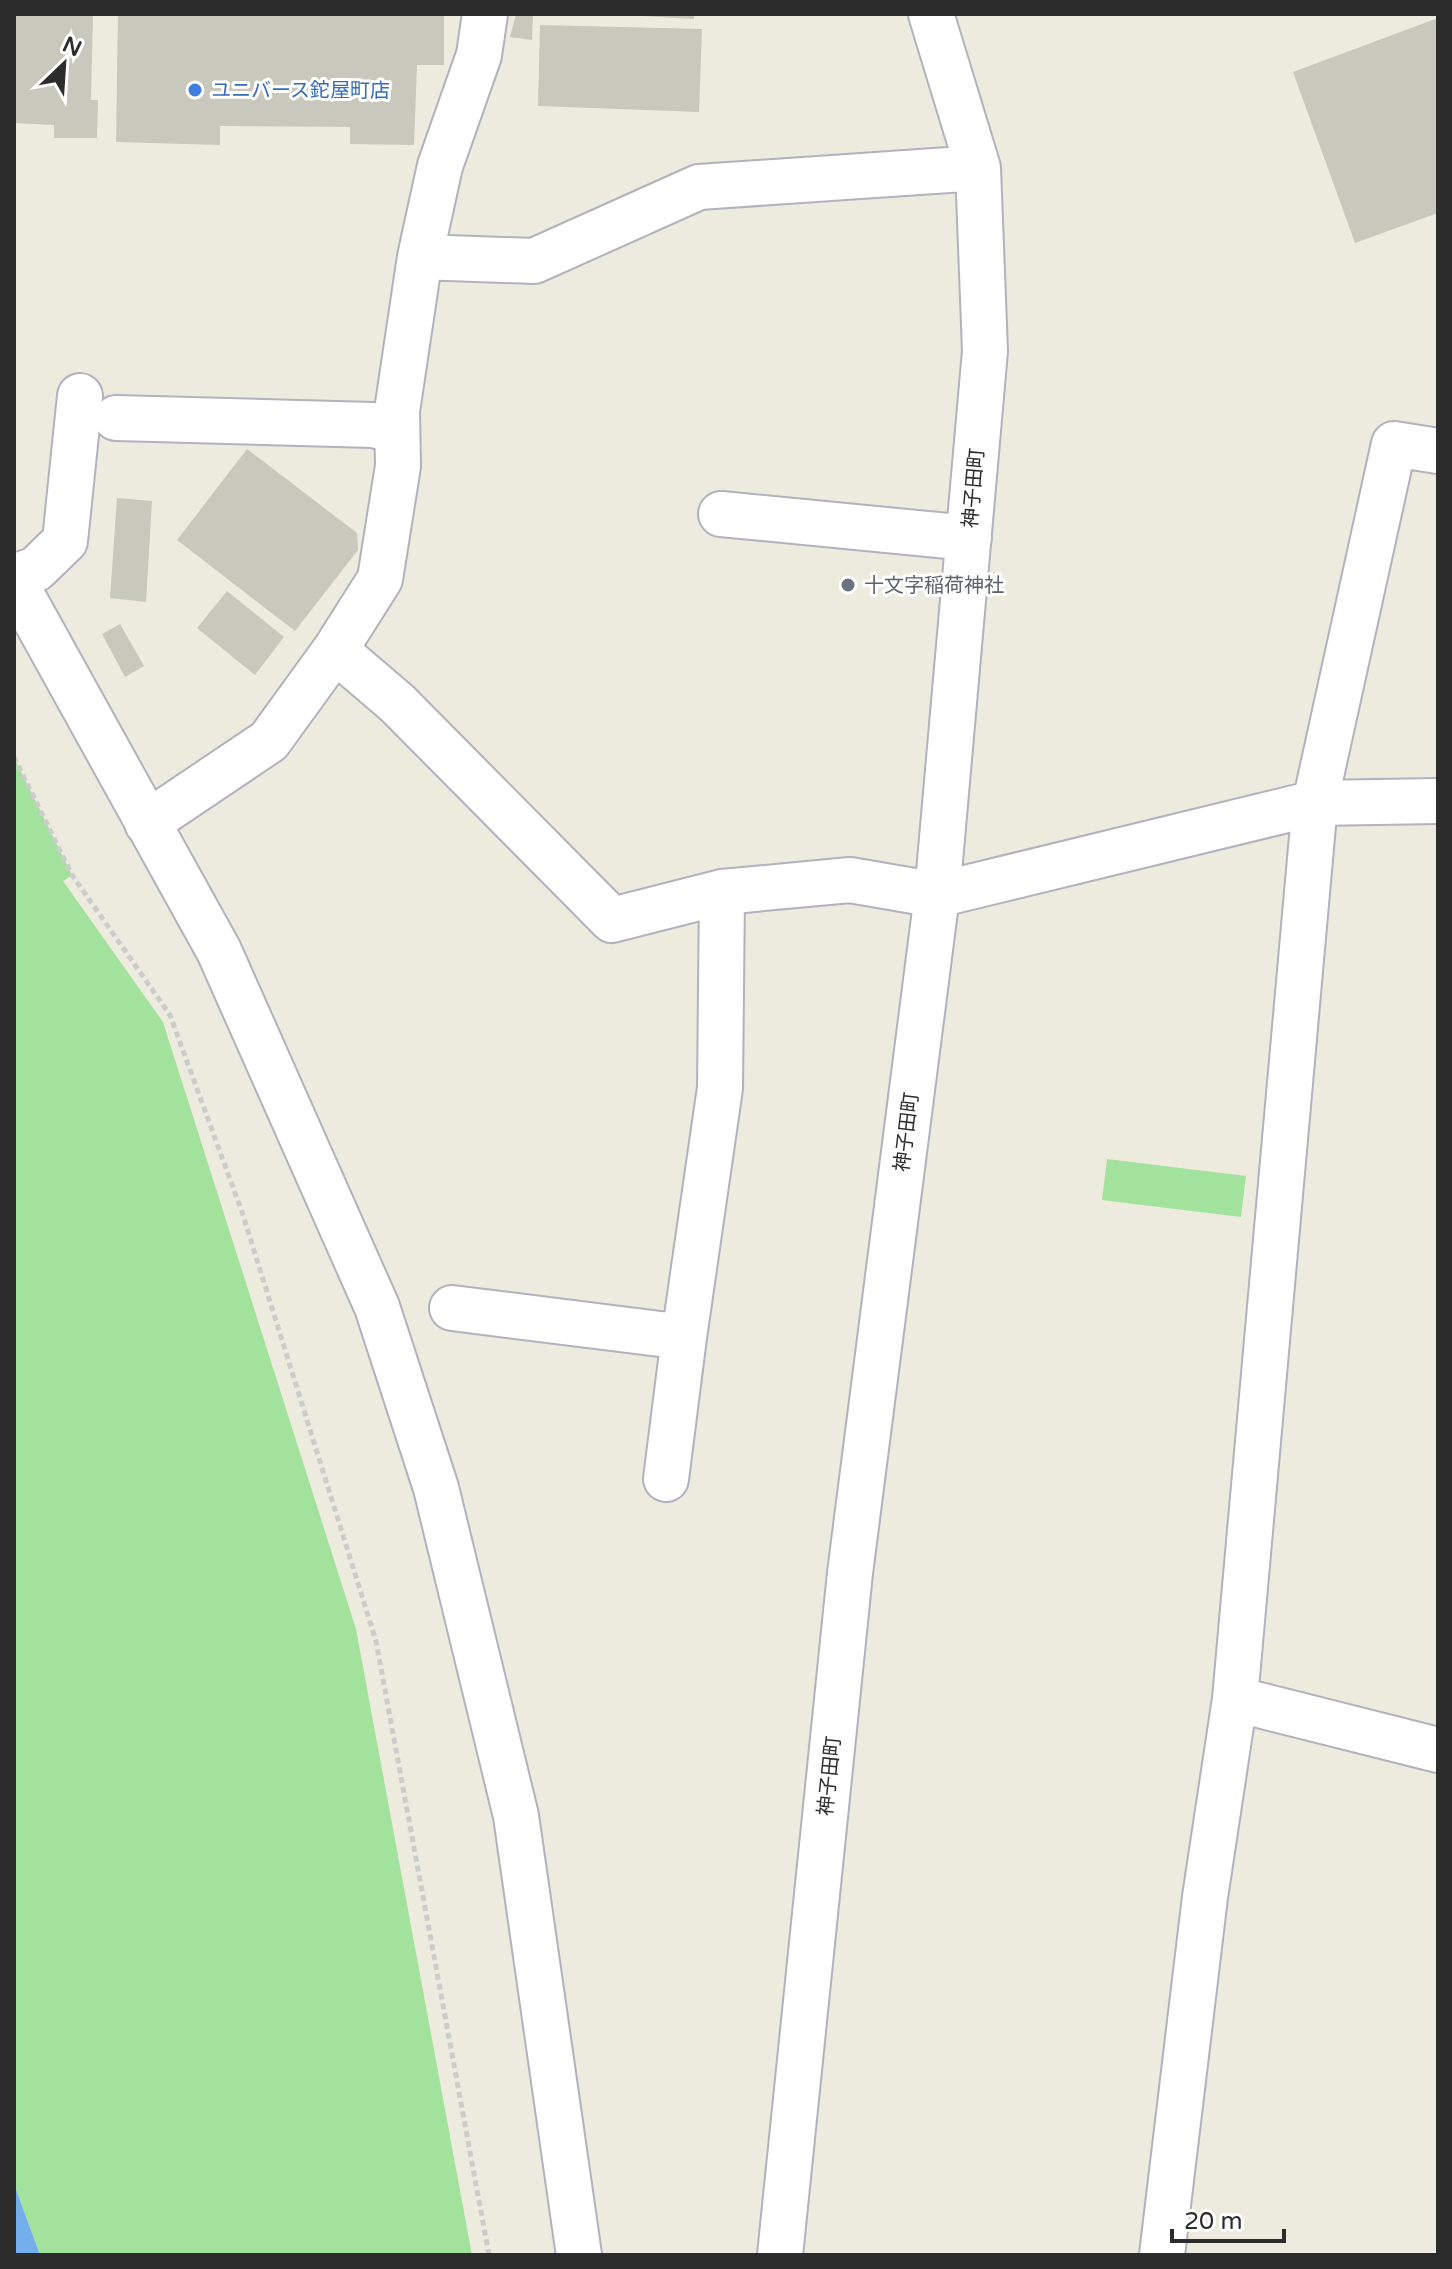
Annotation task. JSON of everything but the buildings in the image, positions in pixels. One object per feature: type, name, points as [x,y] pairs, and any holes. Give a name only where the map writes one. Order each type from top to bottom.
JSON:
[{"type":"street","points":[[147,823],[269,741],[335,650],[380,579],[398,466],[397,411],[420,257],[440,166],[479,55],[485,14]]},
{"type":"street","name":"神子田町","points":[[780,2255],[850,1573],[937,895],[985,351],[978,168],[931,14]]},
{"type":"street","points":[[420,257],[534,261],[699,187],[978,168]]},
{"type":"street","points":[[397,431],[373,425],[98,407],[65,541],[36,569],[14,579],[219,951],[370,1292],[436,1488],[516,1816],[579,2255]]},
{"type":"street","points":[[1162,2255],[1205,1897],[1235,1699],[1315,803],[1394,444],[1438,451]]},
{"type":"street","points":[[721,514],[969,538]]},
{"type":"street","points":[[335,650],[397,703],[612,920],[722,892],[850,880],[937,895],[1315,803],[1438,801]]},
{"type":"street","points":[[666,1479],[720,1088],[722,892]]},
{"type":"street","points":[[452,1308],[684,1337]]},
{"type":"street","points":[[1235,1699],[1438,1750]]},
{"type":"path","points":[[14,757],[72,875],[170,1015],[242,1212],[376,1641],[489,2255]]},
{"type":"green space","points":[[14,757],[72,875],[63,881],[163,1022],[356,1629],[472,2255],[40,2255],[14,2184]]},
{"type":"green space","points":[[1107,1159],[1246,1176],[1241,1217],[1102,1200]]},
{"type":"water","points":[[14,2184],[40,2255],[14,2255]]},
{"type":"place","name":"ユニバース鉈屋町店","points":[[195,90]]},
{"type":"place","name":"十文字稲荷神社","points":[[848,585]]}]
